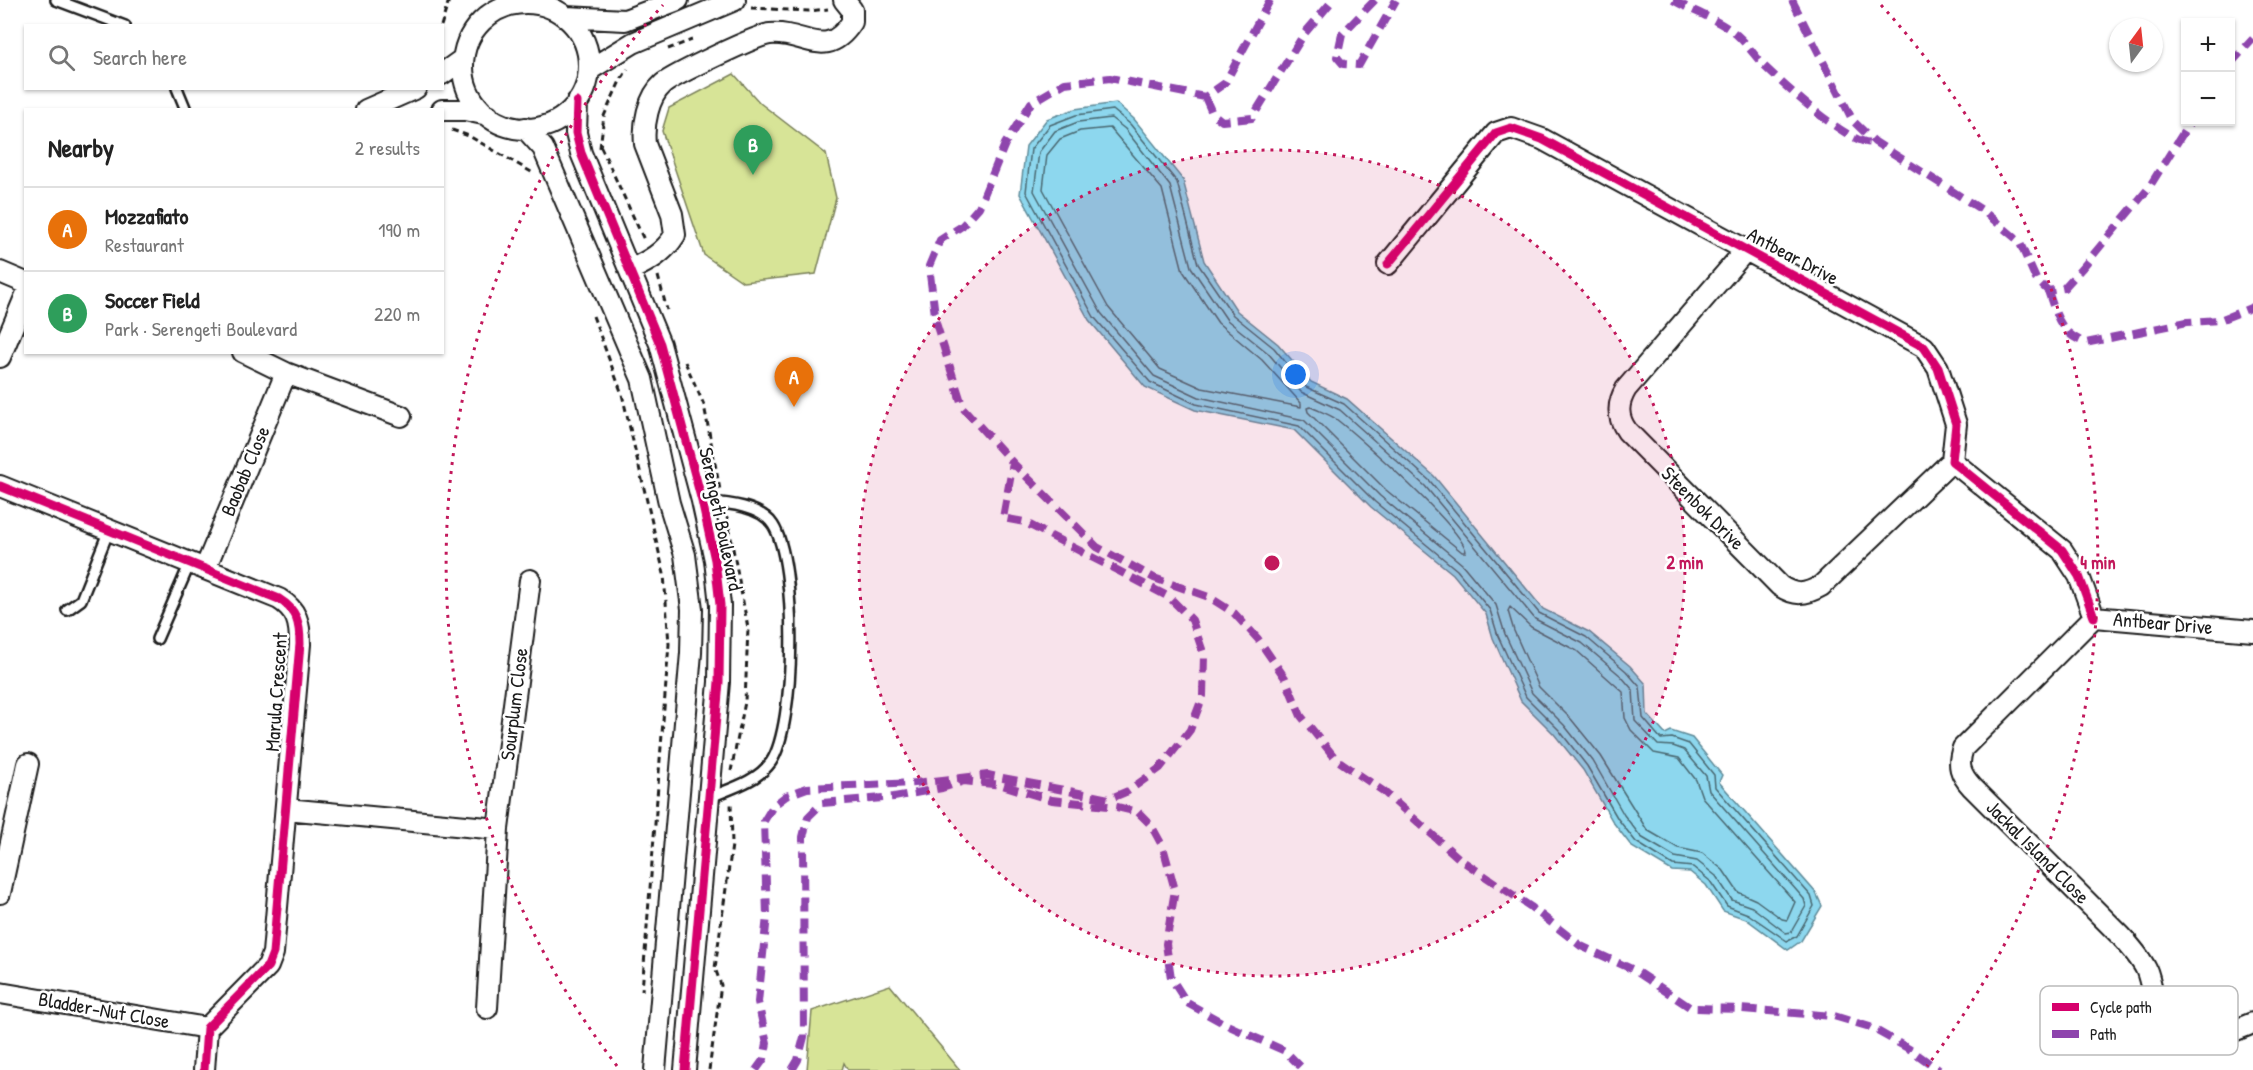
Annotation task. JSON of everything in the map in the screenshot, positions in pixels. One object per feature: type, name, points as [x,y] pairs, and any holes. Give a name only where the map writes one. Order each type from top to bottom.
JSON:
[{"type":"street","points":[[476,27],[479,0]]},
{"type":"street","points":[[566,17],[625,20],[678,0]]},
{"type":"street","points":[[532,2],[549,7],[566,17],[579,32],[587,51],[589,70],[584,90],[577,102],[556,122],[535,128],[513,128],[488,115],[477,106],[466,87],[463,59],[466,44],[476,27],[490,13],[509,5],[532,2]]},
{"type":"street","points":[[630,270],[653,259],[665,250],[675,235],[672,214],[645,144],[647,114],[655,94],[663,84],[680,75],[770,34],[826,44],[835,41],[852,22],[852,10],[839,2]]},
{"type":"street","points":[[589,70],[633,43],[742,4]]},
{"type":"street","points":[[444,73],[463,59]]},
{"type":"street","points":[[371,108],[411,90]]},
{"type":"street","name":"Serengeti Boulevard","points":[[577,102],[576,133],[580,153],[660,344],[702,501],[715,560],[720,605],[719,682],[685,1070]]},
{"type":"street","points":[[444,110],[465,110],[488,115]]},
{"type":"street","points":[[525,128],[543,148],[552,166],[642,380],[669,503],[685,555],[692,609],[692,653],[655,1070]]},
{"type":"street","name":"Antbear Drive","points":[[1388,264],[1496,133],[1511,128],[1536,136],[1924,347],[1931,354],[1956,424],[1952,461],[2062,550],[2079,576],[2094,617],[2253,631]]},
{"type":"street","name":"Steenbok Drive","points":[[1745,251],[1626,389],[1620,402],[1619,414],[1628,431],[1764,569],[1791,593],[1802,594],[1821,586],[1952,461]]},
{"type":"street","points":[[0,272],[24,281]]},
{"type":"street","points":[[0,357],[24,300]]},
{"type":"street","points":[[247,354],[286,373],[401,416]]},
{"type":"street","name":"Baobab Close","points":[[197,566],[286,373]]},
{"type":"street","name":"Marula Crescent","points":[[0,486],[279,599],[291,606],[296,613],[300,644],[272,958],[251,985],[207,1028]]},
{"type":"street","name":"Sourplum Close","points":[[488,1008],[498,829],[530,580]]},
{"type":"street","name":"Jackal Island Close","points":[[2094,617],[1963,748],[1959,763],[1960,770],[1972,787],[2121,936],[2139,957],[2148,973],[2151,986]]},
{"type":"street","points":[[0,893],[28,764]]},
{"type":"street","points":[[285,809],[498,829]]},
{"type":"street","name":"Bladder-Nut Close","points":[[0,993],[207,1028]]},
{"type":"street","name":"Jackal Island Close","points":[[2238,1029],[2253,1023]]},
{"type":"street","points":[[204,1070],[207,1028]]},
{"type":"lane","points":[[56,0],[120,24]]},
{"type":"lane","points":[[178,90],[185,108]]},
{"type":"lane","points":[[702,501],[723,502],[762,513],[773,525],[784,551],[792,622],[785,717],[778,747],[770,763],[756,777],[708,798]]},
{"type":"lane","points":[[67,610],[81,600],[109,530]]},
{"type":"lane","points":[[157,639],[197,566]]},
{"type":"path","points":[[442,24],[449,0]]},
{"type":"path","points":[[742,4],[810,11],[829,9],[839,2]]},
{"type":"path","points":[[580,153],[601,147],[604,116],[620,81],[637,56],[633,43]]},
{"type":"path","points":[[451,129],[469,135],[532,173],[537,184]]},
{"type":"path","points":[[532,173],[552,166]]},
{"type":"path","points":[[592,313],[622,394],[664,574],[669,644],[641,1000]]},
{"type":"green space","points":[[734,74],[760,103],[826,154],[836,198],[816,274],[743,282],[704,255],[662,131],[669,108]]},
{"type":"green space","points":[[890,985],[960,1070],[848,1070],[844,1063],[842,1070],[807,1070],[812,1011]]},
{"type":"water","points":[[1116,103],[1134,119],[1183,180],[1204,261],[1237,311],[1278,344],[1311,382],[1347,399],[1434,476],[1543,609],[1589,632],[1630,666],[1646,684],[1647,714],[1665,734],[1671,731],[1692,738],[1722,775],[1719,782],[1816,893],[1822,906],[1801,941],[1788,950],[1746,919],[1723,911],[1706,885],[1690,872],[1672,871],[1632,847],[1613,822],[1583,770],[1554,734],[1521,701],[1493,638],[1486,614],[1453,574],[1371,507],[1294,430],[1195,410],[1145,387],[1089,320],[1020,194],[1026,146],[1047,119],[1075,109]]},
{"type":"marked path","points":[[1270,0],[1225,83],[1205,97],[1110,78],[1065,83],[1031,103],[1005,144],[979,207],[962,226],[940,240],[929,266],[936,323],[963,408],[1013,463],[1097,547],[1154,578],[1209,597],[1234,613],[1258,639],[1285,678],[1301,716],[1336,759],[1383,791],[1461,860],[1531,907],[1581,946],[1634,970],[1691,1008],[1834,1016],[1870,1027],[1911,1050],[1939,1070]]},
{"type":"marked path","points":[[1205,97],[1212,113],[1222,121],[1252,118],[1304,34],[1333,0]]},
{"type":"marked path","points":[[1375,0],[1342,34],[1337,57],[1343,64],[1359,65],[1396,0]]},
{"type":"marked path","points":[[1673,0],[1730,29],[1764,66],[1801,100],[1835,126],[1865,142],[1875,142]]},
{"type":"marked path","points":[[1792,0],[1853,121],[1875,142],[1982,210],[2019,241],[2036,279],[2048,291],[2064,288],[2083,267],[2148,189],[2187,126]]},
{"type":"marked path","points":[[2235,59],[2253,39]]},
{"type":"marked path","points":[[2048,291],[2064,329],[2086,343],[2187,322],[2220,320],[2253,307]]},
{"type":"marked path","points":[[756,1070],[764,1059],[767,1043],[758,1002],[767,916],[764,821],[773,806],[786,796],[807,788],[915,783],[988,775],[1109,799],[1128,791],[1160,768],[1190,730],[1203,696],[1204,655],[1192,620],[1169,597],[1024,522],[1003,518],[1013,463]]},
{"type":"marked path","points":[[792,1070],[798,1060],[804,1037],[803,837],[808,817],[822,803],[894,797],[942,788],[964,781],[1002,785],[1052,800],[1117,807],[1138,812],[1151,825],[1163,847],[1175,890],[1166,944],[1171,978],[1187,1003],[1227,1025],[1285,1051],[1304,1070]]},
{"type":"cycle path","points":[[577,102],[576,133],[581,153],[660,344],[702,501],[715,560],[720,605],[719,682],[685,1070]]},
{"type":"cycle path","points":[[1388,264],[1496,133],[1511,128],[1542,139],[1924,347],[1938,368],[1956,424],[1952,461],[2062,550],[2079,576],[2094,617]]},
{"type":"cycle path","points":[[0,486],[279,599],[290,608],[296,618],[300,644],[273,953],[268,966],[207,1028],[204,1070]]},
{"type":"place","name":"Soccer Field","points":[[753,175]]},
{"type":"place","name":"Mozzafiato","points":[[794,407]]}]
